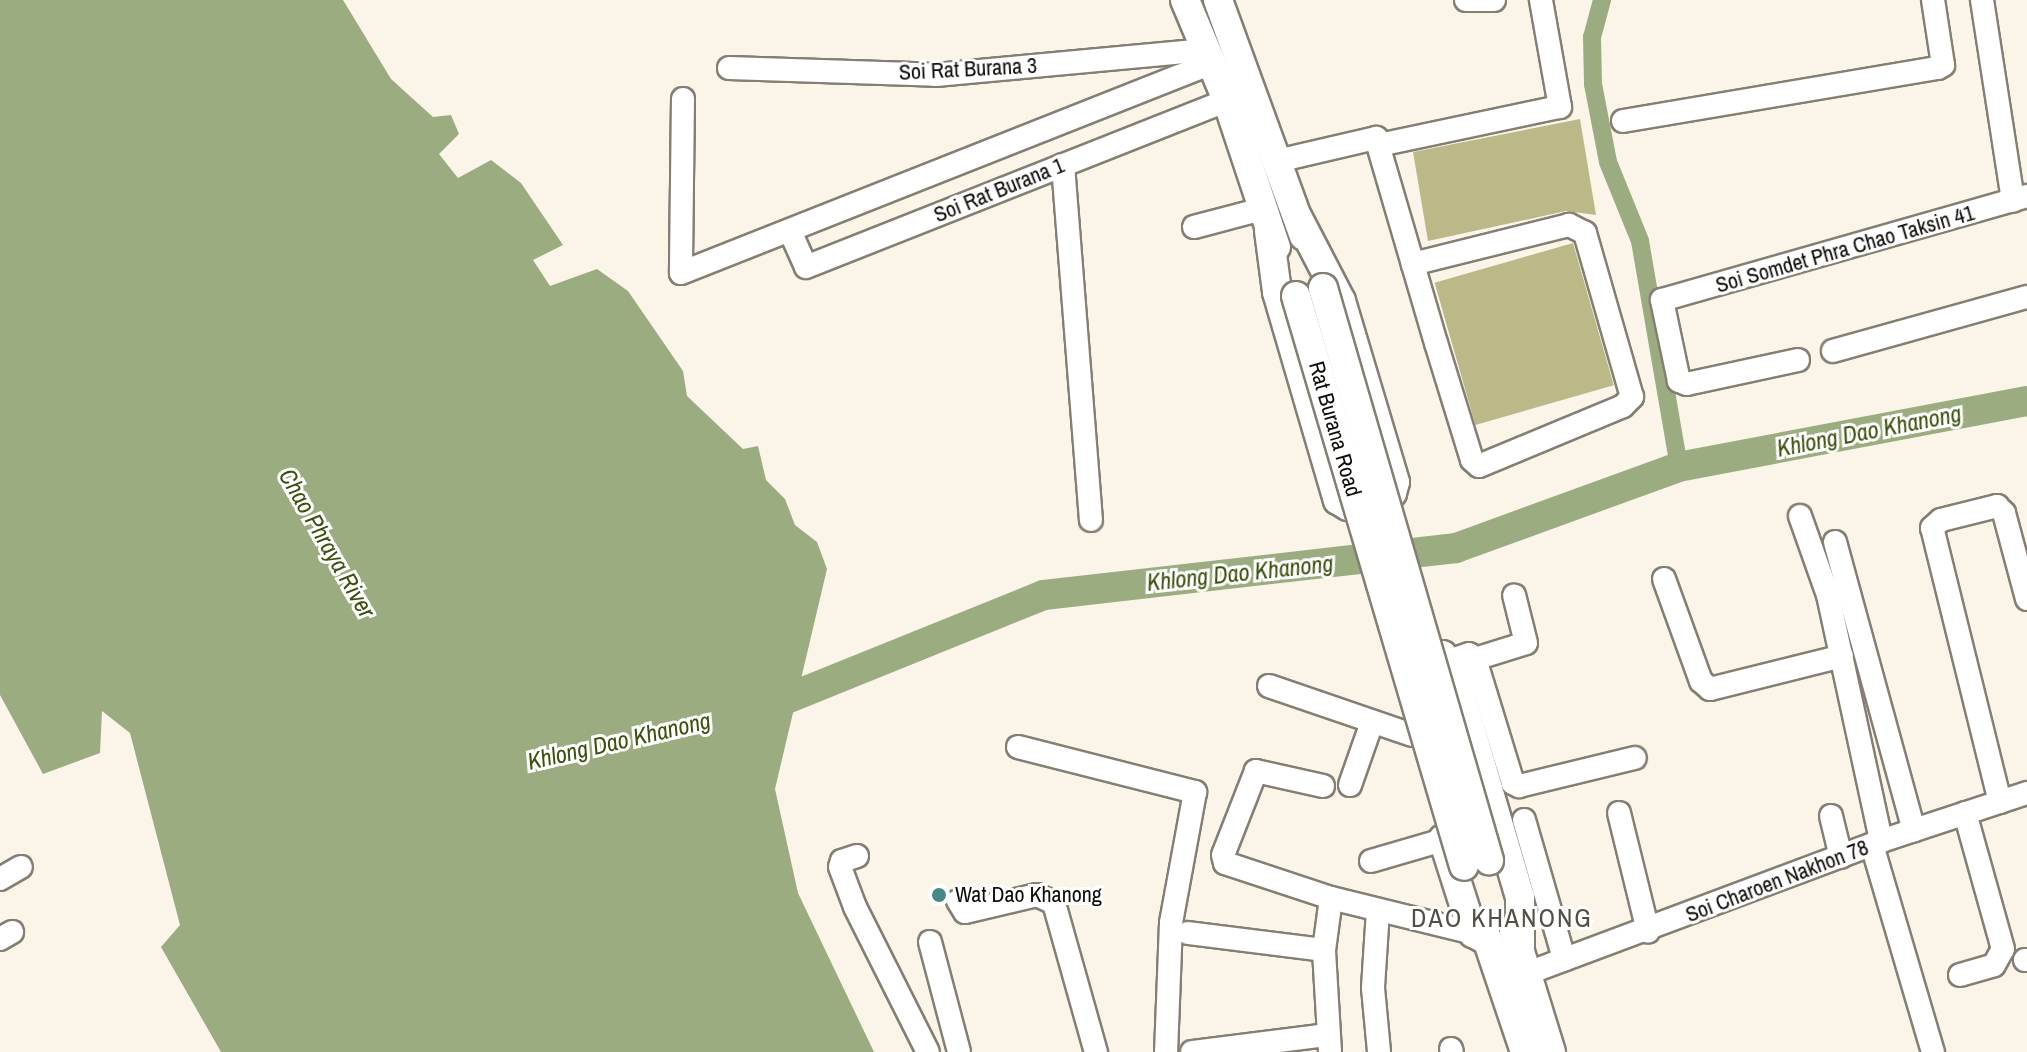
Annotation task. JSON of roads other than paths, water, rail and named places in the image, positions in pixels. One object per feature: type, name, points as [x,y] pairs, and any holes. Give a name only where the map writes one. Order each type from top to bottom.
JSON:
[{"type":"main road","name":"Rat Burana Road","points":[[1185,0],[1227,100],[1266,220],[1296,296],[1477,863]]},
{"type":"main road","name":"Rat Burana Road","points":[[1218,0],[1323,288],[1477,863]]},
{"type":"main road","points":[[1266,220],[1277,292],[1338,500],[1348,506],[1392,493],[1395,482],[1341,301],[1298,218]]},
{"type":"main road","points":[[1524,960],[1520,897],[1462,660],[1442,655],[1399,669],[1396,679],[1443,840],[1525,1052]]},
{"type":"main road","points":[[1477,863],[1480,937]]},
{"type":"main road","points":[[1477,863],[1524,960],[1551,1052]]},
{"type":"street","points":[[1466,0],[1494,0]]},
{"type":"street","points":[[1379,145],[1560,107],[1541,0]]},
{"type":"street","points":[[1623,121],[1938,68],[1943,65],[1933,0]]},
{"type":"street","points":[[1982,0],[2020,199]]},
{"type":"street","name":"Soi Rat Burana 3","points":[[729,68],[936,75],[1209,57]]},
{"type":"street","name":"Soi Rat Burana 1","points":[[683,99],[681,273],[1209,57]]},
{"type":"street","name":"Soi Rat Burana 1","points":[[790,231],[806,267],[1227,100]]},
{"type":"street","points":[[1277,161],[1370,136],[1379,145],[1413,264],[1472,460],[1479,466],[1623,406],[1632,397],[1585,233],[1569,225],[1413,264]]},
{"type":"street","points":[[1063,165],[1091,520]]},
{"type":"street","name":"Soi Somdet Phra Chao Taksin 41","points":[[1798,360],[1687,384],[1679,381],[1662,300],[2020,199]]},
{"type":"street","points":[[1194,227],[1266,220]]},
{"type":"street","points":[[1833,351],[2027,297]]},
{"type":"street","points":[[2000,802],[1932,528],[1941,520],[1997,506],[2027,599]]},
{"type":"street","points":[[1800,516],[1821,568],[1842,656],[1876,843],[1933,1052]]},
{"type":"street","points":[[1835,542],[1914,830]]},
{"type":"street","points":[[1664,579],[1701,681],[1710,689],[1842,656]]},
{"type":"street","points":[[1514,595],[1526,643],[1462,660],[1513,783],[1526,785],[1635,758]]},
{"type":"street","points":[[1269,686],[1371,725],[1412,735]]},
{"type":"street","points":[[1350,785],[1371,725]]},
{"type":"street","points":[[1018,747],[1195,792],[1171,923],[1166,1052]]},
{"type":"street","points":[[1323,786],[1256,771],[1223,855],[1225,863],[1331,898],[1480,937]]},
{"type":"street","name":"Soi Charoen Nakhon 78","points":[[1524,960],[1564,959],[1648,931],[1876,843],[2027,793]]},
{"type":"street","points":[[1619,813],[1648,931]]},
{"type":"street","points":[[1960,975],[1994,965],[2003,949],[1965,813]]},
{"type":"street","points":[[1831,816],[1841,857]]},
{"type":"street","points":[[1524,820],[1564,959]]},
{"type":"street","points":[[1371,861],[1443,840]]},
{"type":"street","points":[[857,856],[842,861],[840,867],[850,894],[928,1052]]},
{"type":"street","points":[[0,879],[21,867]]},
{"type":"street","points":[[958,901],[965,912],[1037,895],[1054,903],[1096,1052]]},
{"type":"street","points":[[1192,1052],[1328,1043],[1324,950],[1331,898]]},
{"type":"street","points":[[1378,910],[1373,988],[1379,1052]]},
{"type":"street","points":[[1188,933],[1324,950]]},
{"type":"street","points":[[930,942],[959,1052]]},
{"type":"water","name":"Chao Phraya River","points":[[0,0],[343,0],[391,79],[433,117],[451,115],[459,134],[439,154],[458,178],[491,160],[521,183],[563,245],[533,260],[550,286],[597,269],[628,291],[683,371],[687,396],[743,449],[758,446],[766,480],[785,499],[795,525],[817,542],[827,569],[775,789],[798,893],[874,1052],[221,1052],[161,947],[180,925],[130,733],[102,711],[100,753],[43,774],[0,695]]},
{"type":"waterway","points":[[1602,0],[1592,37],[1593,84],[1608,162],[1640,241],[1679,467]]},
{"type":"waterway","name":"Khlong Dao Khanong","points":[[759,710],[1044,595],[1456,548],[1678,467],[2027,401]]},
{"type":"place","name":"Wat Dao Khanong","points":[[939,895]]},
{"type":"district","name":"DAO KHANONG","points":[[1502,918]]}]
